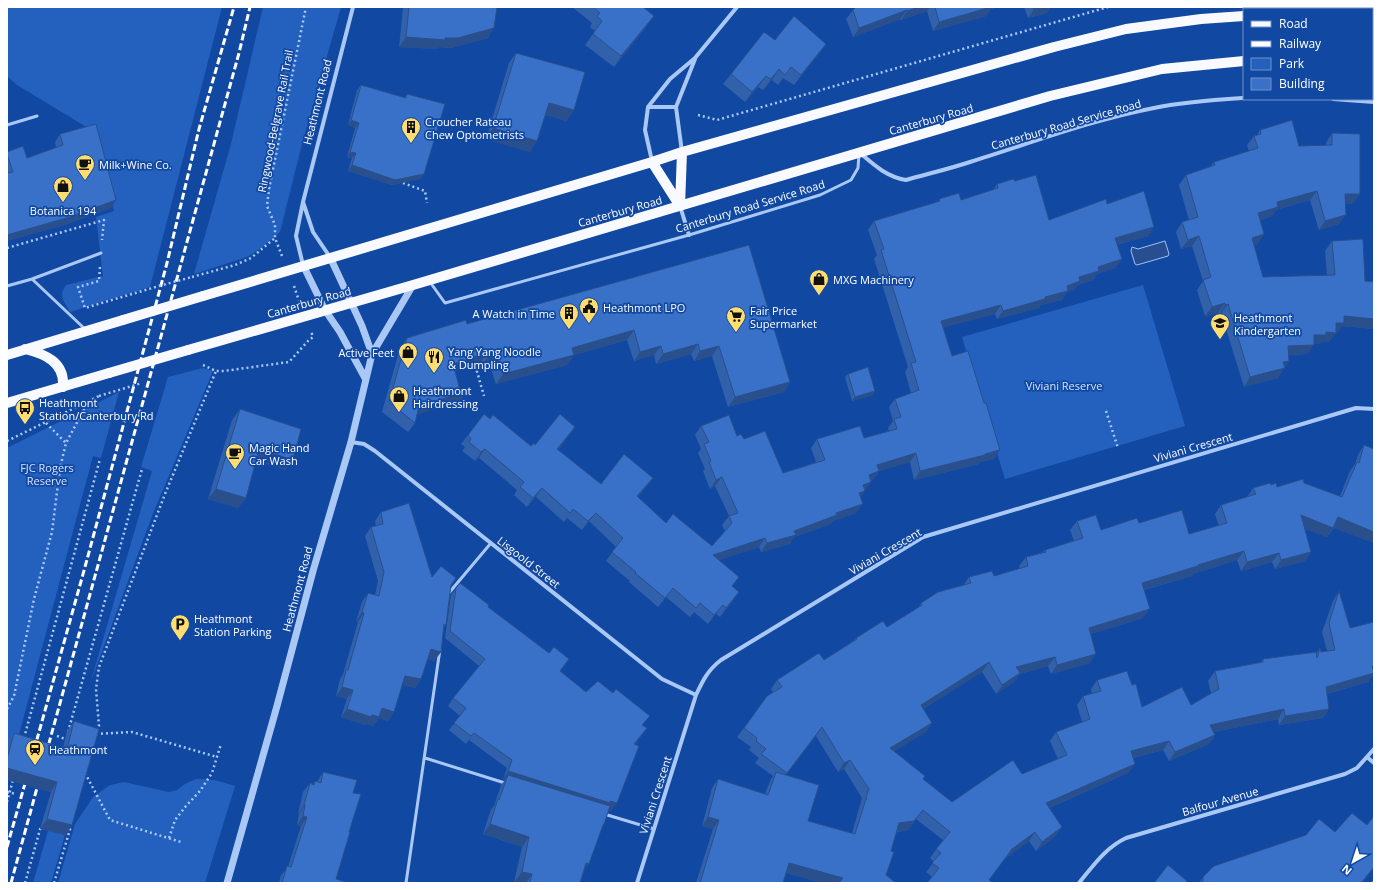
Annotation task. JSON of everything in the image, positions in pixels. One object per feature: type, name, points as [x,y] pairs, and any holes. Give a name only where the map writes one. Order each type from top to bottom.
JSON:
[{"type":"main road","points":[[7,355],[682,152],[1047,49],[1126,29],[1201,19],[1243,16]]},
{"type":"main road","name":"Canterbury Road","points":[[7,403],[413,285],[1050,96],[1162,69],[1243,61]]},
{"type":"main road","points":[[680,206],[682,152]]},
{"type":"main road","points":[[652,162],[680,206]]},
{"type":"main road","points":[[25,350],[38,352],[53,362],[62,373],[62,387]]},
{"type":"street","name":"Heathmont Road","points":[[303,265],[296,236],[303,202],[353,7]]},
{"type":"street","points":[[652,162],[645,130],[648,107],[670,79],[695,58],[737,7]]},
{"type":"street","points":[[682,152],[676,107],[695,58]]},
{"type":"street","name":"Canterbury Road Service Road","points":[[859,152],[887,175],[906,180],[970,162],[1045,137],[1127,114],[1193,102],[1243,98]]},
{"type":"street","points":[[1347,100],[1374,102]]},
{"type":"street","points":[[648,107],[676,107]]},
{"type":"street","points":[[303,202],[313,232],[330,257],[350,303],[362,326],[372,354]]},
{"type":"street","points":[[680,206],[689,235]]},
{"type":"street","points":[[303,265],[325,310],[340,332],[365,378]]},
{"type":"street","name":"Heathmont Road","points":[[227,883],[271,728],[312,571],[352,442],[365,378],[372,354],[413,285]]},
{"type":"street","name":"Viviani Crescent","points":[[637,883],[696,695],[705,676],[713,666],[721,660],[923,537],[1356,408],[1374,409]]},
{"type":"street","name":"Lisgoold Street","points":[[352,442],[364,444],[375,451],[662,679],[696,695]]},
{"type":"street","name":"Balfour Avenue","points":[[1079,883],[1109,849],[1116,843],[1126,838],[1135,834],[1345,774],[1357,768],[1374,749]]},
{"type":"street","points":[[1367,758],[1374,763]]},
{"type":"lane","points":[[7,126],[37,116]]},
{"type":"lane","name":"Canterbury Road Service Road","points":[[428,280],[445,303],[689,235],[820,196],[847,184],[854,176],[858,168],[859,152]]},
{"type":"lane","points":[[7,286],[32,279],[101,253]]},
{"type":"lane","points":[[32,279],[86,330]]},
{"type":"lane","points":[[447,602],[448,594],[491,543]]},
{"type":"lane","points":[[406,883],[441,641]]},
{"type":"lane","points":[[425,758],[509,784]]},
{"type":"lane","points":[[600,812],[654,829]]},
{"type":"path","name":"Ringwood-Belgrave Rail Trail","points":[[101,253],[99,281],[78,287],[85,308],[235,265],[260,251],[275,238],[275,225],[267,206],[269,189],[306,7]]},
{"type":"path","points":[[698,115],[717,120],[1108,7]]},
{"type":"path","points":[[403,183],[425,191],[427,203]]},
{"type":"path","points":[[7,248],[104,220],[101,253]]},
{"type":"path","points":[[472,354],[484,396]]},
{"type":"path","points":[[95,740],[99,726],[96,689],[99,667],[165,494],[216,371]]},
{"type":"path","points":[[7,441],[99,396],[143,382]]},
{"type":"path","points":[[7,709],[14,696],[34,599],[52,532],[60,468],[66,444],[88,402]]},
{"type":"path","points":[[1106,411],[1118,448]]},
{"type":"path","points":[[46,423],[66,444]]},
{"type":"path","points":[[24,739],[100,459]]},
{"type":"path","points":[[64,746],[142,469]]},
{"type":"path","points":[[92,733],[132,732],[217,757]]},
{"type":"path","points":[[57,736],[72,741]]},
{"type":"path","points":[[169,839],[174,820],[204,785],[212,773],[221,744]]},
{"type":"path","points":[[84,781],[88,767]]},
{"type":"path","points":[[81,772],[86,774],[110,820],[181,842]]},
{"type":"path","points":[[7,802],[8,792],[14,777]]},
{"type":"path","points":[[8,792],[16,794]]},
{"type":"path","points":[[25,883],[42,824]]},
{"type":"path","points":[[54,883],[71,825]]},
{"type":"green space","points":[[7,7],[222,7],[150,287],[70,312],[64,302],[62,292],[66,285],[103,276],[96,217],[114,211],[93,131],[17,85],[7,76]]},
{"type":"green space","points":[[263,7],[341,7],[302,144],[280,232],[261,248],[247,257],[194,274],[231,144]]},
{"type":"green space","name":"Viviani Reserve","points":[[1143,285],[1185,426],[1005,479],[962,337]]},
{"type":"green space","points":[[203,368],[213,371],[152,516],[90,684],[152,471],[141,467],[168,377]]},
{"type":"green space","name":"FJC Rogers Reserve","points":[[119,392],[101,458],[93,456],[16,746],[8,743],[7,745],[7,448]]},
{"type":"green space","points":[[196,779],[215,780],[235,786],[205,883],[58,883],[75,824],[93,797],[110,785],[124,782],[169,792],[177,790]]},
{"type":"green space","points":[[48,831],[65,835],[51,883],[33,883]]},
{"type":"shaded area","points":[[1165,241],[1169,254],[1168,256],[1137,265],[1135,264],[1131,251],[1132,247],[1138,249]]},
{"type":"building","points":[[409,7],[497,7],[494,28],[458,38],[445,38],[445,40],[406,37]]},
{"type":"building","points":[[593,7],[643,7],[654,16],[621,56],[593,34],[602,21],[597,16],[600,13]]},
{"type":"building","points":[[856,7],[919,7],[859,28],[853,10]]},
{"type":"building","points":[[935,7],[991,7],[939,22]]},
{"type":"building","points":[[794,16],[826,44],[801,75],[791,67],[785,75],[779,69],[771,79],[766,76],[752,92],[731,74],[764,32],[775,40]]},
{"type":"building","points":[[516,53],[585,72],[574,110],[549,103],[537,141],[493,128]]},
{"type":"building","points":[[361,85],[406,98],[407,94],[445,104],[424,174],[395,180],[352,165],[356,153],[350,152],[359,123],[351,120]]},
{"type":"building","points":[[1292,120],[1299,146],[1332,145],[1332,133],[1360,134],[1360,194],[1345,194],[1346,215],[1325,221],[1317,191],[1277,202],[1278,207],[1258,213],[1264,234],[1252,238],[1263,277],[1335,275],[1332,241],[1363,239],[1365,281],[1374,282],[1374,319],[1344,316],[1344,323],[1336,323],[1336,333],[1326,332],[1326,335],[1314,335],[1314,345],[1288,346],[1289,361],[1283,362],[1285,368],[1250,377],[1228,304],[1225,305],[1225,303],[1212,307],[1203,280],[1211,277],[1199,236],[1188,240],[1182,222],[1198,217],[1186,175],[1215,165],[1214,162],[1258,148],[1254,136],[1261,134],[1260,130]]},
{"type":"building","points":[[96,124],[116,200],[70,217],[7,235],[7,173],[13,172],[7,152],[23,146],[27,158],[63,145],[60,134]]},
{"type":"building","points":[[1036,175],[1049,220],[1106,199],[1107,204],[1144,191],[1154,227],[1115,238],[1122,259],[1098,267],[1099,271],[1079,277],[1080,281],[1067,286],[1068,291],[1003,311],[1001,305],[941,321],[952,356],[968,351],[1000,450],[920,471],[916,453],[877,465],[879,471],[869,475],[871,482],[863,485],[865,491],[859,493],[863,504],[836,513],[837,515],[794,531],[796,535],[767,543],[765,538],[713,555],[739,577],[732,586],[739,592],[726,608],[723,605],[714,615],[700,603],[696,608],[673,588],[665,598],[635,573],[636,572],[612,552],[623,538],[596,513],[588,521],[573,509],[570,513],[542,488],[533,498],[520,487],[524,482],[485,449],[481,452],[469,442],[471,439],[468,435],[484,414],[490,419],[493,415],[531,446],[534,443],[535,445],[560,414],[575,427],[557,449],[601,484],[624,454],[653,478],[637,496],[666,523],[673,514],[712,546],[732,523],[729,516],[738,513],[722,477],[716,480],[709,462],[711,461],[704,444],[709,442],[701,426],[729,415],[737,436],[741,434],[744,439],[765,431],[783,473],[825,460],[817,439],[860,426],[864,438],[897,429],[894,419],[901,417],[895,399],[919,390],[911,363],[916,362],[881,250],[884,249],[874,221],[940,201],[939,199],[959,193],[961,200],[998,188],[997,184],[1013,179],[1015,181]]},
{"type":"building","points":[[749,245],[790,382],[735,397],[719,346],[700,351],[698,344],[663,354],[661,346],[640,352],[634,330],[572,348],[574,355],[503,374],[496,354],[488,357],[487,353],[453,364],[458,386],[465,392],[419,406],[415,423],[389,402],[407,338],[466,320],[467,324]]},
{"type":"building","points":[[868,367],[875,391],[855,397],[848,374]]},
{"type":"building","points":[[240,409],[301,429],[293,460],[259,449],[246,498],[216,489]]},
{"type":"building","points":[[1364,445],[1374,449],[1374,532],[1338,517],[1333,528],[1301,515],[1311,552],[1281,560],[1279,553],[1247,562],[1244,551],[1142,583],[1150,609],[1089,628],[1096,654],[1057,665],[1055,657],[1016,667],[1020,673],[1002,685],[989,662],[921,705],[932,723],[890,748],[925,776],[923,779],[952,802],[1013,760],[1022,774],[1067,755],[1056,732],[1090,719],[1083,696],[1101,691],[1097,680],[1127,671],[1132,685],[1136,684],[1142,707],[1182,687],[1191,705],[1219,689],[1215,671],[1263,662],[1263,659],[1316,652],[1317,658],[1320,648],[1321,652],[1335,650],[1329,623],[1339,591],[1350,628],[1374,622],[1374,666],[1372,666],[1374,673],[1326,687],[1329,709],[1285,716],[1284,709],[1210,725],[1215,735],[1175,752],[1169,741],[1131,751],[1135,764],[1046,803],[1062,827],[1042,842],[1035,832],[1012,849],[989,880],[993,883],[927,883],[939,868],[932,863],[941,853],[936,849],[950,832],[923,810],[914,821],[899,823],[891,851],[894,852],[886,875],[896,883],[839,883],[843,878],[789,863],[783,883],[700,883],[719,820],[708,817],[718,779],[768,795],[776,772],[819,785],[808,821],[855,834],[869,789],[850,760],[844,763],[822,727],[787,773],[761,754],[766,749],[756,741],[757,738],[744,728],[767,696],[782,687],[777,680],[819,653],[824,660],[883,621],[887,627],[922,605],[921,603],[938,592],[971,583],[969,577],[992,571],[994,576],[1028,566],[1026,557],[1046,552],[1045,550],[1083,538],[1077,521],[1096,515],[1101,530],[1137,518],[1139,523],[1182,510],[1189,534],[1227,523],[1221,505],[1256,494],[1253,488],[1270,483],[1271,485],[1276,483],[1277,487],[1303,479],[1304,483],[1342,497],[1357,462],[1359,463]]},
{"type":"building","points":[[409,503],[432,577],[441,566],[456,578],[451,585],[441,652],[431,649],[421,679],[405,676],[394,712],[382,708],[379,717],[372,715],[371,717],[347,709],[353,690],[342,687],[364,613],[362,612],[368,593],[379,596],[384,572],[371,527],[383,524],[381,512]]},
{"type":"building","points":[[460,583],[489,605],[488,607],[549,653],[554,647],[569,659],[560,671],[586,692],[598,681],[613,693],[616,689],[650,716],[642,725],[647,728],[634,744],[639,746],[617,803],[610,801],[610,803],[508,771],[512,760],[474,733],[471,736],[454,723],[466,708],[453,698],[485,659],[450,631],[456,588]]},
{"type":"building","points":[[74,721],[99,729],[72,825],[47,819],[57,782],[7,768],[7,759],[14,733],[67,749]]},
{"type":"building","points":[[323,772],[357,780],[353,793],[361,794],[336,879],[349,883],[282,883],[287,866],[291,867],[307,817],[303,816],[304,805],[310,783],[314,785],[315,781],[321,783]]},
{"type":"building","points":[[508,775],[610,806],[589,864],[586,863],[580,883],[530,883],[532,874],[522,872],[529,837],[490,824]]},
{"type":"building","points":[[1352,813],[1367,825],[1374,816],[1374,867],[1361,883],[1203,883],[1203,877],[1214,866],[1306,835],[1319,819],[1335,832]]},
{"type":"building","points":[[1168,865],[1187,881],[1185,883],[1154,883]]},
{"type":"railway","points":[[34,750],[167,263],[199,129],[234,7]]},
{"type":"railway","points":[[46,754],[239,53],[250,7]]},
{"type":"railway","points":[[7,847],[28,773]]},
{"type":"railway","points":[[11,883],[40,777]]},
{"type":"place","name":"Croucher Rateau Chew Optometrists","points":[[411,144]]},
{"type":"place","name":"Milk+Wine Co.","points":[[85,181]]},
{"type":"place","name":"Botanica 194","points":[[63,203]]},
{"type":"place","name":"MXG Machinery","points":[[819,296]]},
{"type":"place","name":"Heathmont LPO","points":[[589,324]]},
{"type":"place","name":"A Watch in Time","points":[[569,330]]},
{"type":"place","name":"Fair Price Supermarket","points":[[736,333]]},
{"type":"place","name":"Heathmont Kindergarten","points":[[1220,340]]},
{"type":"place","name":"Active Feet","points":[[408,369]]},
{"type":"place","name":"Yang Yang Noodle & Dumpling","points":[[434,374]]},
{"type":"place","name":"Heathmont Hairdressing","points":[[399,413]]},
{"type":"place","name":"Heathmont Station/Canterbury Rd","points":[[25,425]]},
{"type":"place","name":"Magic Hand Car Wash","points":[[235,470]]},
{"type":"place","name":"Heathmont Station Parking","points":[[180,641]]},
{"type":"place","name":"Heathmont","points":[[35,766]]}]
